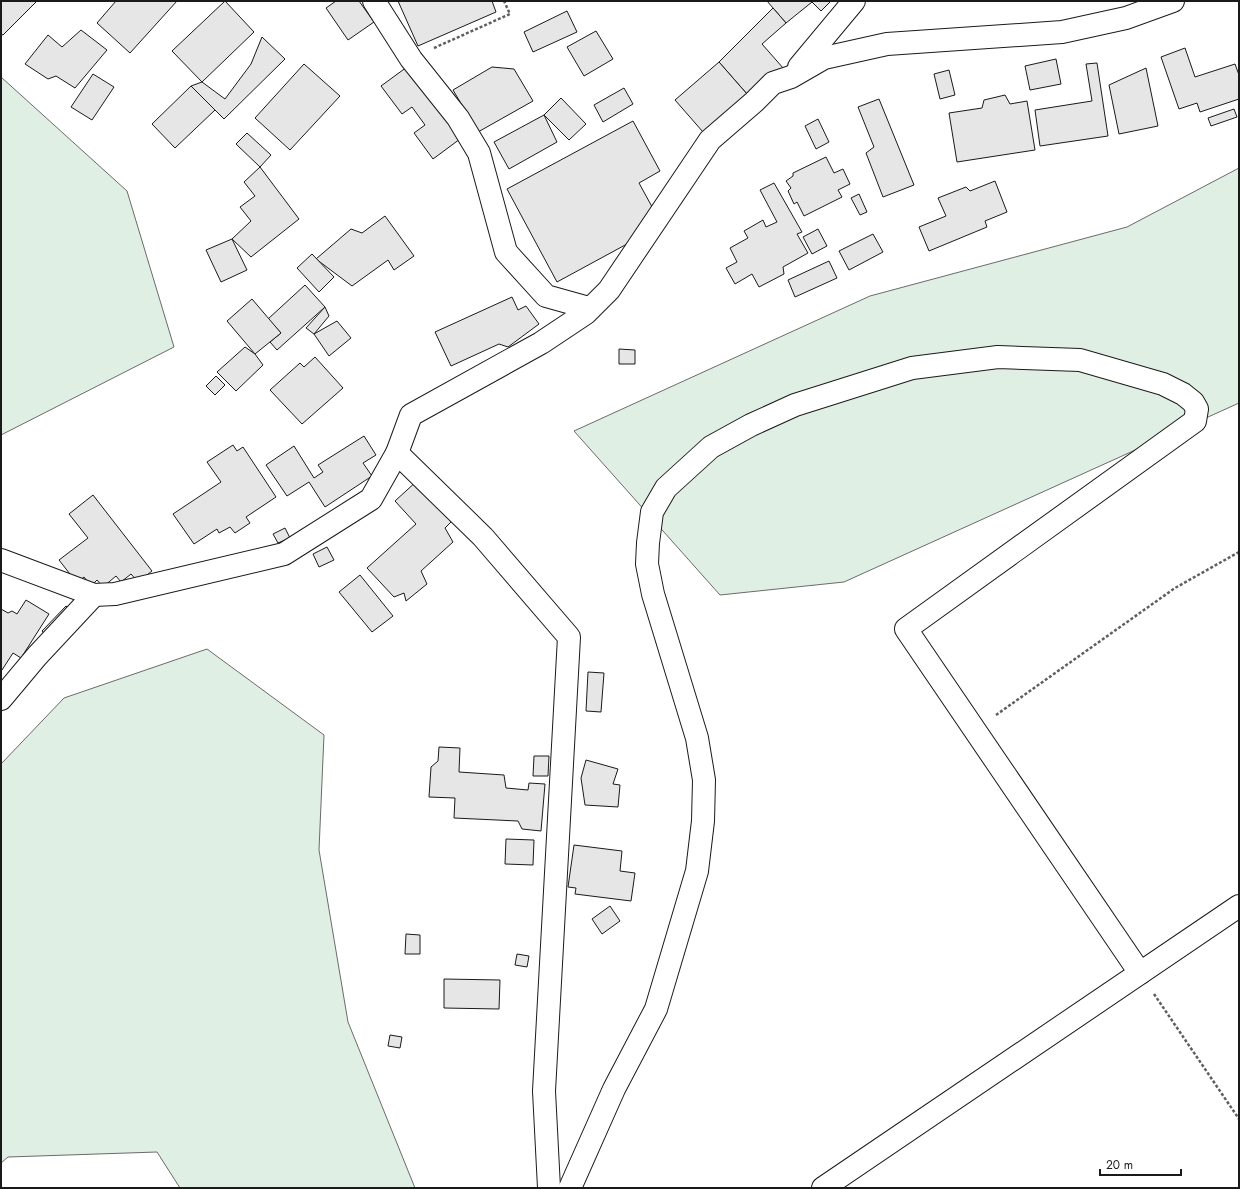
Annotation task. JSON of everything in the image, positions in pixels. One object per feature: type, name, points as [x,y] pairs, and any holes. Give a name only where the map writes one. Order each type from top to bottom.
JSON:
[{"type":"street","points":[[374,1],[411,59],[458,118],[479,152],[506,252],[546,296],[589,308]]},
{"type":"street","points":[[790,77],[854,1]]},
{"type":"street","points":[[1,560],[94,595],[115,594],[284,554],[371,499],[397,453],[411,415],[541,343],[586,312],[609,290],[710,140],[754,102],[773,83],[790,77],[824,58],[887,44],[1062,32],[1126,18],[1174,1]]},
{"type":"street","points":[[570,1188],[614,1089],[656,1009],[698,871],[703,821],[704,780],[698,738],[653,594],[647,564],[652,512],[666,488],[710,447],[751,425],[795,405],[912,368],[998,357],[1080,360],[1163,384],[1183,394],[1193,402],[1197,409],[1195,421],[906,629],[1140,973]]},
{"type":"street","points":[[397,453],[483,537],[569,637],[544,1091],[549,1188]]},
{"type":"street","points":[[1,699],[37,656],[94,595]]},
{"type":"street","points":[[823,1188],[1239,906]]},
{"type":"path","points":[[411,59],[510,14],[504,1]]},
{"type":"path","points":[[975,730],[1175,588],[1239,552]]},
{"type":"path","points":[[1140,973],[1239,1119]]},
{"type":"green space","points":[[1,77],[127,191],[174,347],[1,435]]},
{"type":"green space","points":[[1239,168],[1239,403],[844,582],[720,595],[574,431],[870,296],[1127,227]]},
{"type":"green space","points":[[207,649],[324,735],[319,850],[348,1022],[415,1188],[180,1188],[157,1152],[8,1157],[1,1163],[1,764],[64,698]]},
{"type":"building","points":[[1,1],[37,1],[3,35],[1,34]]},
{"type":"building","points":[[116,1],[177,1],[130,53],[97,23]]},
{"type":"building","points":[[225,1],[254,32],[202,82],[172,51]]},
{"type":"building","points":[[336,1],[359,1],[374,22],[348,40],[326,8]]},
{"type":"building","points":[[398,1],[492,1],[496,12],[418,46]]},
{"type":"building","points":[[767,1],[831,1],[821,11],[812,2],[786,23]]},
{"type":"building","points":[[773,8],[786,23],[762,44],[791,77],[754,102],[719,62]]},
{"type":"building","points":[[567,11],[577,32],[533,52],[524,32]]},
{"type":"building","points":[[81,30],[107,50],[75,88],[56,76],[48,79],[25,64],[48,35],[62,47]]},
{"type":"building","points":[[596,31],[613,59],[584,76],[567,47]]},
{"type":"building","points":[[262,37],[285,59],[224,119],[191,86],[202,82],[225,99],[251,64]]},
{"type":"building","points":[[1185,48],[1195,77],[1235,64],[1239,75],[1239,99],[1200,112],[1197,103],[1179,109],[1161,57]]},
{"type":"building","points":[[1056,59],[1061,84],[1030,90],[1025,66]]},
{"type":"building","points":[[719,62],[754,102],[710,140],[675,100]]},
{"type":"building","points":[[1097,63],[1108,136],[1040,146],[1035,110],[1092,101],[1086,64]]},
{"type":"building","points":[[304,64],[340,96],[290,150],[255,118]]},
{"type":"building","points":[[407,67],[460,139],[433,159],[414,133],[425,125],[412,107],[402,114],[381,86]]},
{"type":"building","points":[[492,67],[514,69],[533,101],[478,132],[453,90]]},
{"type":"building","points":[[1146,68],[1158,126],[1119,134],[1109,85]]},
{"type":"building","points":[[949,70],[955,95],[940,99],[934,74]]},
{"type":"building","points":[[93,74],[114,87],[92,120],[71,107]]},
{"type":"building","points":[[191,86],[215,110],[175,148],[152,124]]},
{"type":"building","points":[[624,88],[633,104],[603,122],[594,105]]},
{"type":"building","points":[[1005,95],[1010,104],[1027,101],[1035,150],[957,162],[949,113],[982,108],[984,100]]},
{"type":"building","points":[[561,98],[586,124],[569,140],[544,115]]},
{"type":"building","points":[[879,99],[914,185],[883,197],[866,153],[874,147],[858,107]]},
{"type":"building","points":[[1234,109],[1237,117],[1211,126],[1208,118]]},
{"type":"building","points":[[544,115],[557,142],[509,169],[494,142]]},
{"type":"building","points":[[818,119],[829,142],[816,149],[805,126]]},
{"type":"building","points":[[633,121],[660,171],[639,183],[662,225],[557,282],[507,189]]},
{"type":"building","points":[[247,133],[271,155],[260,167],[236,144]]},
{"type":"building","points":[[826,157],[834,173],[843,169],[850,184],[838,190],[842,197],[804,216],[797,202],[794,204],[788,191],[791,188],[786,181],[793,176],[793,173]]},
{"type":"building","points":[[260,167],[299,219],[251,257],[232,239],[251,221],[240,207],[255,196],[244,182]]},
{"type":"building","points":[[995,181],[1007,212],[985,221],[987,227],[929,251],[919,227],[946,216],[938,198],[966,187],[970,191]]},
{"type":"building","points":[[774,183],[802,232],[797,234],[808,253],[783,267],[784,274],[759,287],[752,274],[735,284],[726,268],[737,262],[730,248],[748,238],[744,231],[763,220],[766,227],[777,222],[760,190]]},
{"type":"building","points":[[859,194],[867,212],[860,215],[851,198]]},
{"type":"building","points":[[385,216],[414,256],[394,270],[388,260],[352,286],[316,259],[351,229],[362,233]]},
{"type":"building","points":[[818,229],[827,246],[812,254],[803,237]]},
{"type":"building","points":[[873,234],[883,252],[849,270],[839,251]]},
{"type":"building","points":[[232,239],[247,270],[221,282],[206,250]]},
{"type":"building","points":[[312,254],[334,277],[319,292],[297,268]]},
{"type":"building","points":[[829,261],[837,278],[795,297],[788,280]]},
{"type":"building","points":[[305,285],[325,307],[277,350],[270,342],[281,333],[268,319]]},
{"type":"building","points":[[512,297],[518,310],[526,306],[539,324],[508,347],[499,344],[451,366],[435,332]]},
{"type":"building","points":[[252,299],[281,333],[255,354],[227,321]]},
{"type":"building","points":[[325,307],[329,316],[314,334],[306,328]]},
{"type":"building","points":[[337,321],[351,338],[329,356],[314,334]]},
{"type":"building","points":[[245,347],[255,354],[263,365],[236,391],[217,372]]},
{"type":"building","points":[[619,349],[635,350],[635,364],[619,364]]},
{"type":"building","points":[[315,357],[343,388],[302,424],[270,390],[300,363],[304,367]]},
{"type":"building","points":[[216,376],[225,385],[215,395],[206,386]]},
{"type":"building","points":[[364,436],[376,455],[363,463],[372,476],[325,507],[309,482],[287,496],[266,465],[294,446],[314,478],[323,472],[318,465]]},
{"type":"building","points":[[233,445],[237,451],[243,447],[276,497],[246,517],[250,523],[235,533],[230,527],[219,533],[217,529],[194,544],[173,514],[221,482],[207,462]]},
{"type":"building","points":[[418,480],[454,519],[445,528],[453,542],[421,571],[427,584],[406,601],[404,593],[394,597],[367,568],[416,524],[395,501]]},
{"type":"building","points":[[93,495],[152,571],[138,582],[131,574],[121,582],[116,576],[103,587],[97,580],[91,586],[84,577],[77,583],[59,560],[88,538],[69,514]]},
{"type":"building","points":[[285,528],[290,538],[278,543],[273,534]]},
{"type":"building","points":[[327,547],[334,560],[319,567],[313,554]]},
{"type":"building","points":[[360,575],[393,616],[372,632],[339,592]]},
{"type":"building","points":[[26,600],[49,614],[21,658],[13,653],[2,670],[1,609],[8,613],[12,611],[17,614]]},
{"type":"building","points":[[66,606],[71,610],[46,636],[42,631]]},
{"type":"building","points":[[588,672],[604,673],[601,712],[586,711]]},
{"type":"building","points":[[439,747],[460,748],[459,772],[504,775],[506,788],[528,790],[529,783],[545,784],[541,831],[522,829],[518,821],[454,818],[455,798],[429,797],[431,767],[438,761]]},
{"type":"building","points":[[534,756],[549,756],[548,776],[533,776]]},
{"type":"building","points":[[586,760],[618,769],[613,784],[620,785],[618,807],[585,805],[581,778]]},
{"type":"building","points":[[506,839],[534,840],[533,865],[505,864]]},
{"type":"building","points":[[574,845],[622,851],[620,871],[635,873],[631,901],[575,894],[576,888],[568,887]]},
{"type":"building","points":[[610,906],[620,921],[602,934],[592,919]]},
{"type":"building","points":[[406,934],[420,935],[420,954],[405,954]]},
{"type":"building","points":[[517,954],[529,956],[527,967],[515,965]]},
{"type":"building","points":[[444,979],[500,980],[499,1009],[444,1008]]},
{"type":"building","points":[[390,1035],[402,1037],[400,1048],[388,1046]]}]
